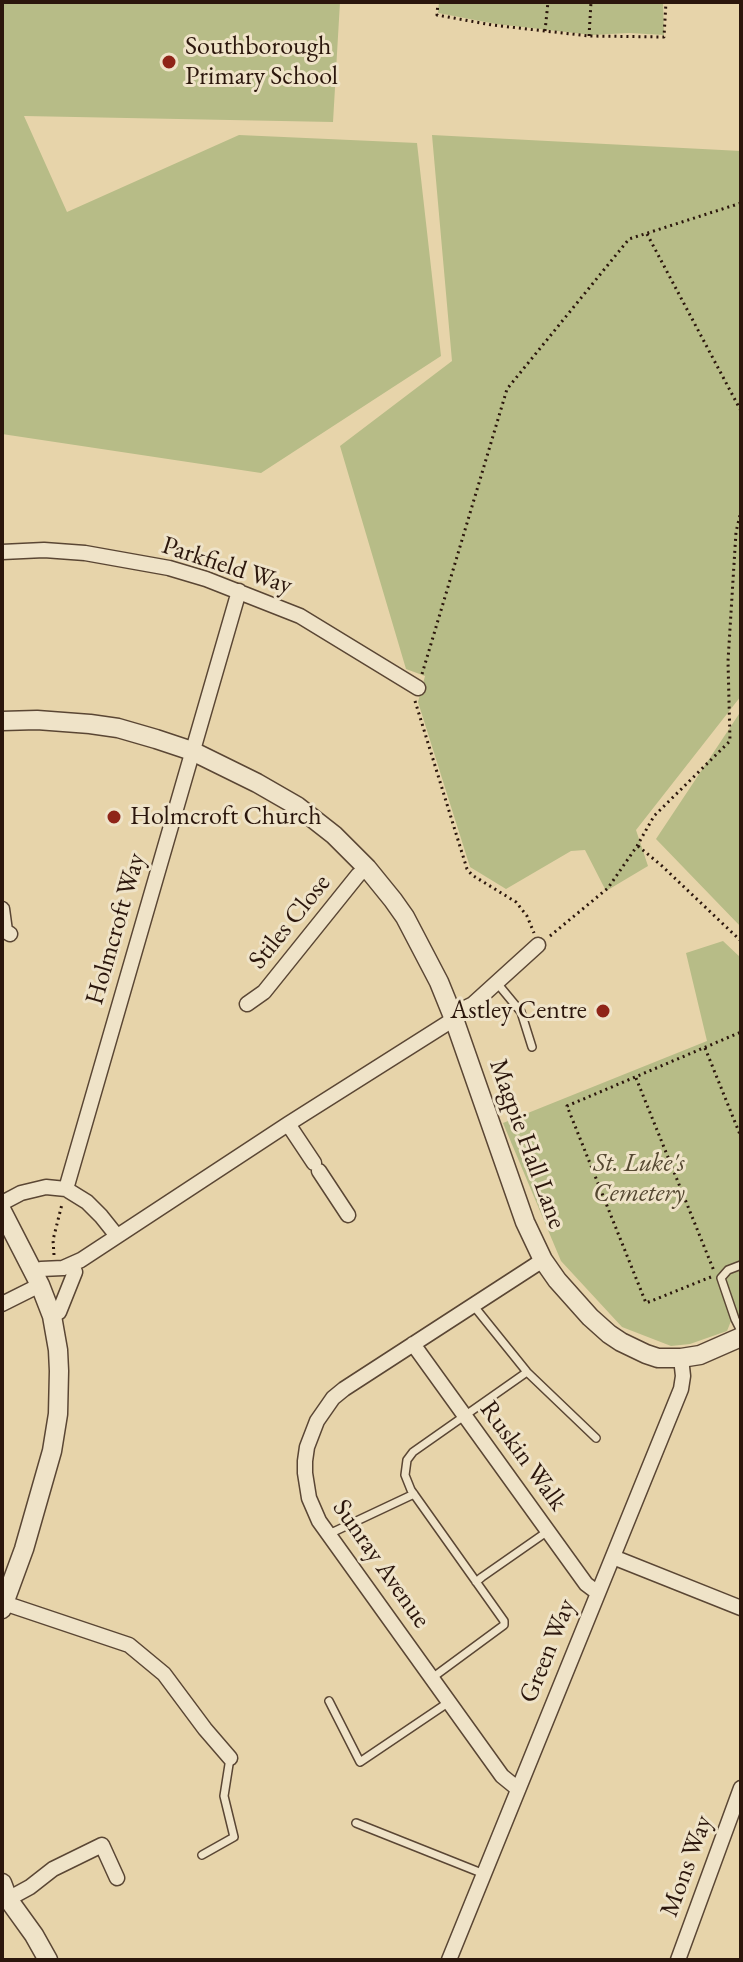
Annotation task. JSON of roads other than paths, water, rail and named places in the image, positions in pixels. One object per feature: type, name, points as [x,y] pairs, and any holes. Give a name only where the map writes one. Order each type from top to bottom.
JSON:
[{"type":"street","name":"Parkfield Way","points":[[2,552],[44,550],[85,553],[169,568],[239,591],[300,616],[418,688]]},
{"type":"street","name":"Holmcroft Way","points":[[66,1189],[239,591]]},
{"type":"street","name":"Magpie Hall Lane","points":[[2,721],[37,720],[104,726],[192,751],[297,806],[334,835],[367,868],[405,917],[439,982],[525,1222],[543,1260],[573,1299],[621,1342],[658,1358],[700,1355],[741,1337]]},
{"type":"street","name":"Stiles Close","points":[[247,1004],[264,992],[358,875],[367,868]]},
{"type":"street","points":[[2,909],[5,931],[10,934]]},
{"type":"street","points":[[2,1304],[37,1278],[41,1269],[72,1265],[465,1009],[538,945]]},
{"type":"street","points":[[288,1124],[348,1215]]},
{"type":"street","points":[[2,1203],[21,1193],[46,1187],[66,1189],[87,1202],[117,1236]]},
{"type":"street","points":[[2,1211],[37,1278],[52,1316],[59,1371],[58,1414],[41,1494],[3,1606],[129,1645],[164,1674],[230,1758]]},
{"type":"street","name":"Sunray Avenue","points":[[518,1789],[502,1776],[328,1535],[313,1510],[306,1486],[305,1461],[311,1434],[324,1409],[344,1389],[543,1260]]},
{"type":"street","points":[[52,1316],[59,1312],[75,1272],[72,1265]]},
{"type":"street","name":"Ruskin Walk","points":[[413,1344],[586,1584],[598,1593]]},
{"type":"street","name":"Green Way","points":[[449,1960],[681,1389],[681,1358]]},
{"type":"street","points":[[613,1557],[741,1608]]},
{"type":"street","name":"Mons Way","points":[[678,1960],[741,1788]]},
{"type":"street","points":[[48,1960],[39,1942],[4,1895],[30,1887],[53,1869],[102,1845],[117,1878]]},
{"type":"lane","points":[[496,982],[521,1012],[532,1047]]},
{"type":"lane","points":[[741,1265],[728,1270],[721,1278],[741,1331]]},
{"type":"lane","points":[[473,1305],[527,1372],[596,1438]]},
{"type":"lane","points":[[432,1678],[504,1625],[504,1621],[406,1482],[407,1460],[413,1452],[527,1372]]},
{"type":"lane","points":[[328,1535],[414,1494]]},
{"type":"lane","points":[[476,1582],[548,1531]]},
{"type":"lane","points":[[329,1701],[360,1762],[449,1702]]},
{"type":"lane","points":[[202,1855],[234,1837],[224,1796],[230,1758]]},
{"type":"lane","points":[[356,1823],[484,1874]]},
{"type":"place","name":"Southborough Primary School","points":[[169,62]]},
{"type":"place","name":"Holmcroft Church","points":[[114,817]]},
{"type":"place","name":"Astley Centre","points":[[603,1011]]},
{"type":"park label","name":"St. Luke's Cemetery","points":[[639,1179]]}]
